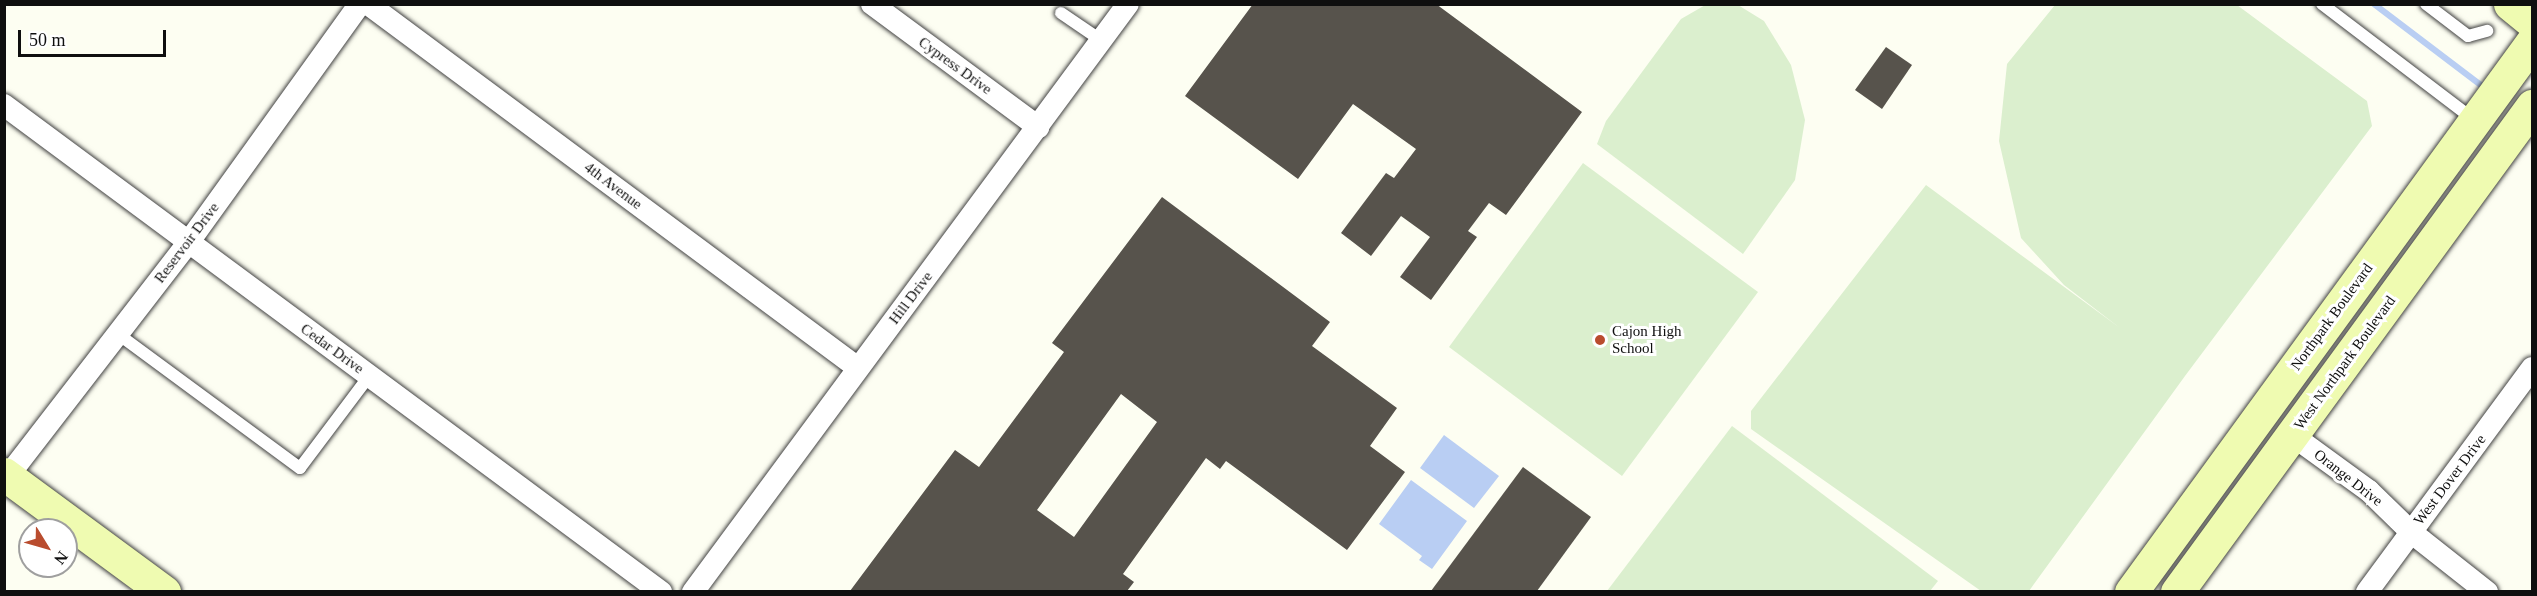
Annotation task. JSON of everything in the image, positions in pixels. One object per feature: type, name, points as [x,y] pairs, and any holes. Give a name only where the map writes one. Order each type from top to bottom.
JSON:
[{"type":"main road","points":[[2510,4],[2532,22]]},
{"type":"main road","name":"Northpark Boulevard","points":[[2131,591],[2532,42]]},
{"type":"main road","name":"West Northpark Boulevard","points":[[2177,591],[2532,106]]},
{"type":"main road","points":[[2262,412],[2292,435]]},
{"type":"main road","points":[[6,475],[164,591]]},
{"type":"street","name":"Reservoir Drive","points":[[6,475],[188,243],[360,4]]},
{"type":"street","name":"4th Avenue","points":[[368,4],[858,368]]},
{"type":"street","name":"Cypress Drive","points":[[872,4],[1038,127]]},
{"type":"street","name":"Hill Drive","points":[[693,591],[1128,4]]},
{"type":"street","name":"Cedar Drive","points":[[4,105],[661,591]]},
{"type":"street","name":"West Dover Drive","points":[[2367,591],[2532,368]]},
{"type":"street","name":"Orange Drive","points":[[2292,435],[2369,491],[2411,532],[2487,591]]},
{"type":"lane","points":[[2322,4],[2478,116]]},
{"type":"lane","points":[[2426,4],[2468,36],[2487,31]]},
{"type":"lane","points":[[1061,13],[1102,41]]},
{"type":"lane","points":[[118,334],[300,468],[369,376]]},
{"type":"green space","points":[[1707,4],[1738,5],[1764,21],[1791,65],[1805,120],[1795,180],[1743,254],[1597,144],[1606,121],[1681,19]]},
{"type":"green space","points":[[2055,5],[2237,5],[2367,101],[2372,126],[2185,376],[2029,591],[1981,591],[1751,429],[1751,411],[1926,185],[2120,328],[2064,285],[2021,238],[1999,141],[2007,64]]},
{"type":"green space","points":[[1583,163],[1758,292],[1622,476],[1449,347]]},
{"type":"green space","points":[[1732,426],[1938,581],[1930,591],[1607,591]]},
{"type":"water","points":[[1444,435],[1499,476],[1474,508],[1420,468]]},
{"type":"water","points":[[1411,480],[1467,521],[1432,569],[1419,560],[1422,556],[1379,524]]},
{"type":"building","points":[[1253,4],[1436,4],[1582,112],[1506,215],[1489,203],[1468,231],[1477,237],[1431,300],[1400,277],[1430,237],[1401,216],[1371,256],[1341,233],[1386,173],[1394,178],[1416,149],[1353,104],[1298,179],[1185,96]]},
{"type":"building","points":[[1886,47],[1912,65],[1882,109],[1855,90]]},
{"type":"building","points":[[1162,197],[1330,322],[1312,346],[1397,408],[1370,446],[1405,472],[1347,550],[1226,461],[1220,469],[1206,458],[1123,574],[1134,582],[1127,591],[850,591],[955,450],[979,467],[1064,352],[1052,343]],"holes":[[[1121,394],[1157,422],[1074,537],[1037,510]]]},
{"type":"building","points":[[1523,467],[1591,517],[1537,591],[1431,591]]},
{"type":"waterway","points":[[2374,4],[2486,89]]},
{"type":"place","name":"Cajon High School","points":[[1600,340]]}]
